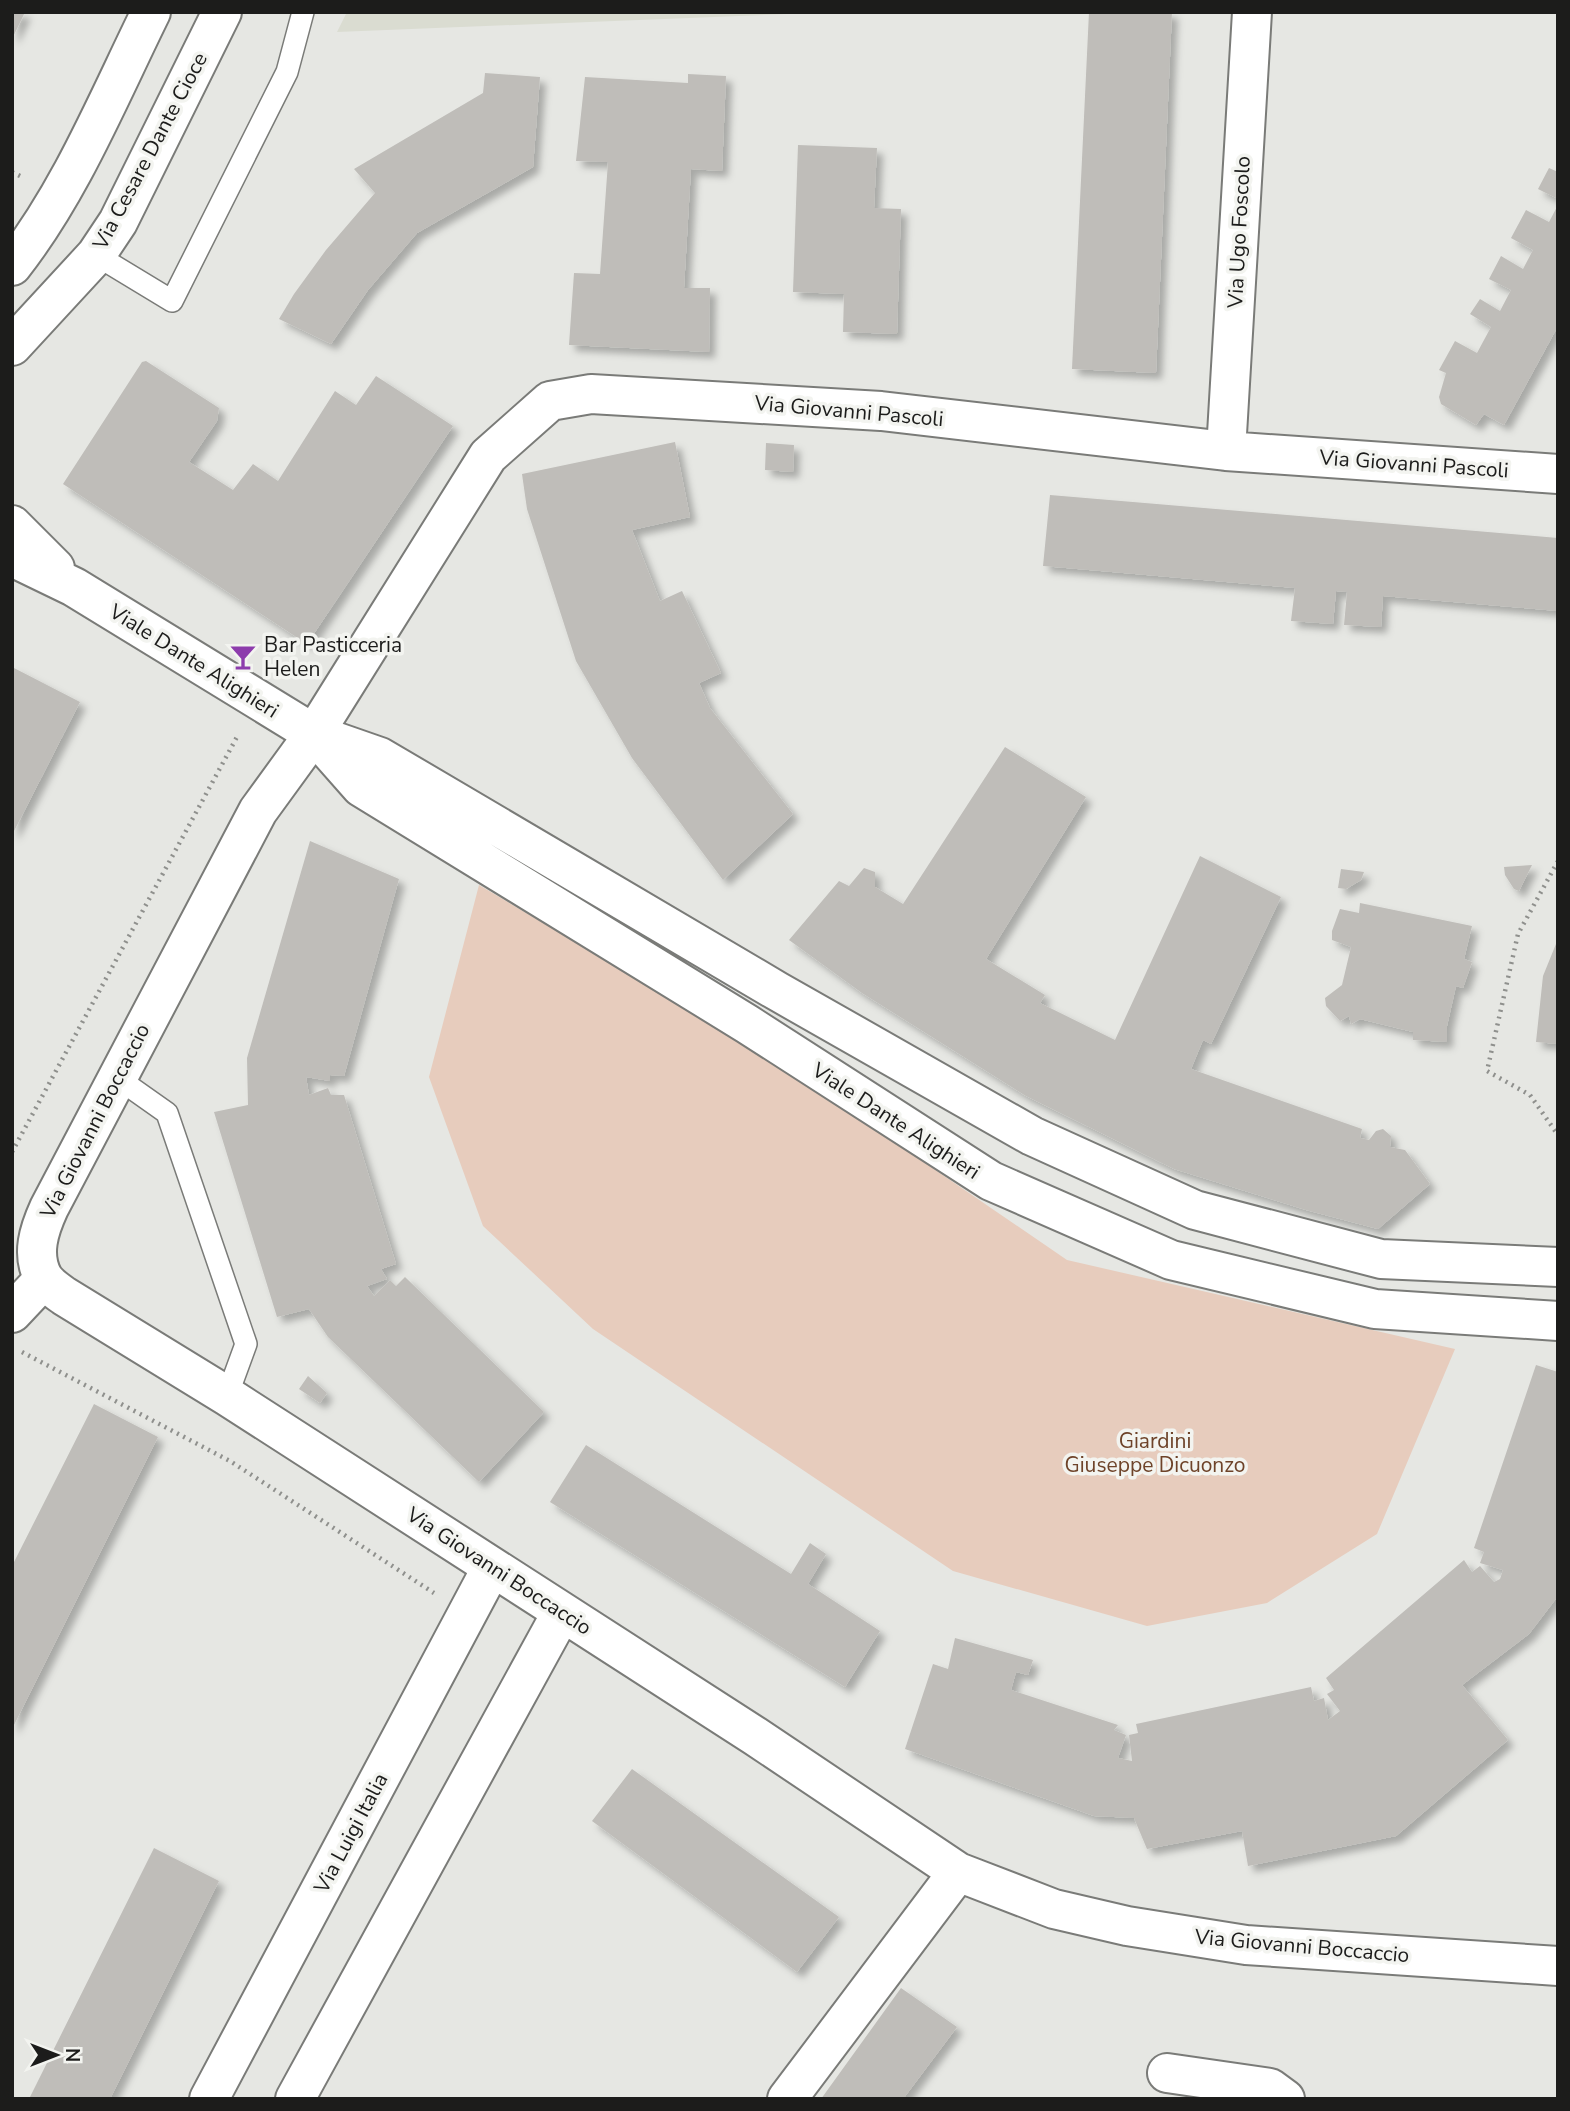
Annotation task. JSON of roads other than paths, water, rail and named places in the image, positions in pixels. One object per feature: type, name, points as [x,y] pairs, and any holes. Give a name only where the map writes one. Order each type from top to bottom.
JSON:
[{"type":"street","points":[[12,265],[35,236],[60,195],[151,12]]},
{"type":"street","name":"Via Cesare Dante Cioce","points":[[12,346],[96,255],[118,222],[222,12]]},
{"type":"street","name":"Via Ugo Foscolo","points":[[1226,451],[1252,12]]},
{"type":"street","name":"Via Giovanni Pascoli","points":[[314,734],[488,456],[550,401],[591,394],[881,411],[1226,451],[1558,474]]},
{"type":"street","name":"Viale Dante Alighieri","points":[[12,525],[74,587]]},
{"type":"street","name":"Viale Dante Alighieri","points":[[12,557],[74,587],[314,734],[380,757],[777,991],[1032,1136],[1195,1210],[1381,1259],[1558,1267]]},
{"type":"street","name":"Viale Dante Alighieri","points":[[314,734],[361,788],[747,1024],[991,1181],[1171,1260],[1375,1309],[1558,1321]]},
{"type":"street","name":"Via Giovanni Boccaccio","points":[[314,734],[258,811],[116,1077],[38,1231],[36,1255],[44,1279],[64,1296],[227,1396],[755,1736],[958,1872],[1054,1909],[1127,1926],[1246,1945],[1412,1941],[1558,1966]]},
{"type":"street","points":[[12,1312],[44,1279]]},
{"type":"street","name":"Via Luigi Italia","points":[[209,2099],[492,1567]]},
{"type":"street","points":[[295,2099],[562,1612]]},
{"type":"street","points":[[787,2099],[958,1872]]},
{"type":"street","points":[[1167,2073],[1270,2088],[1284,2099]]},
{"type":"lane","points":[[96,255],[172,301],[287,72],[303,12]]},
{"type":"lane","points":[[116,1077],[167,1113],[246,1343],[227,1396]]},
{"type":"place","name":"Bar Pasticceria Helen","points":[[243,657]]},
{"type":"park label","name":"Giardini Giuseppe Dicuonzo","points":[[1155,1453]]}]
